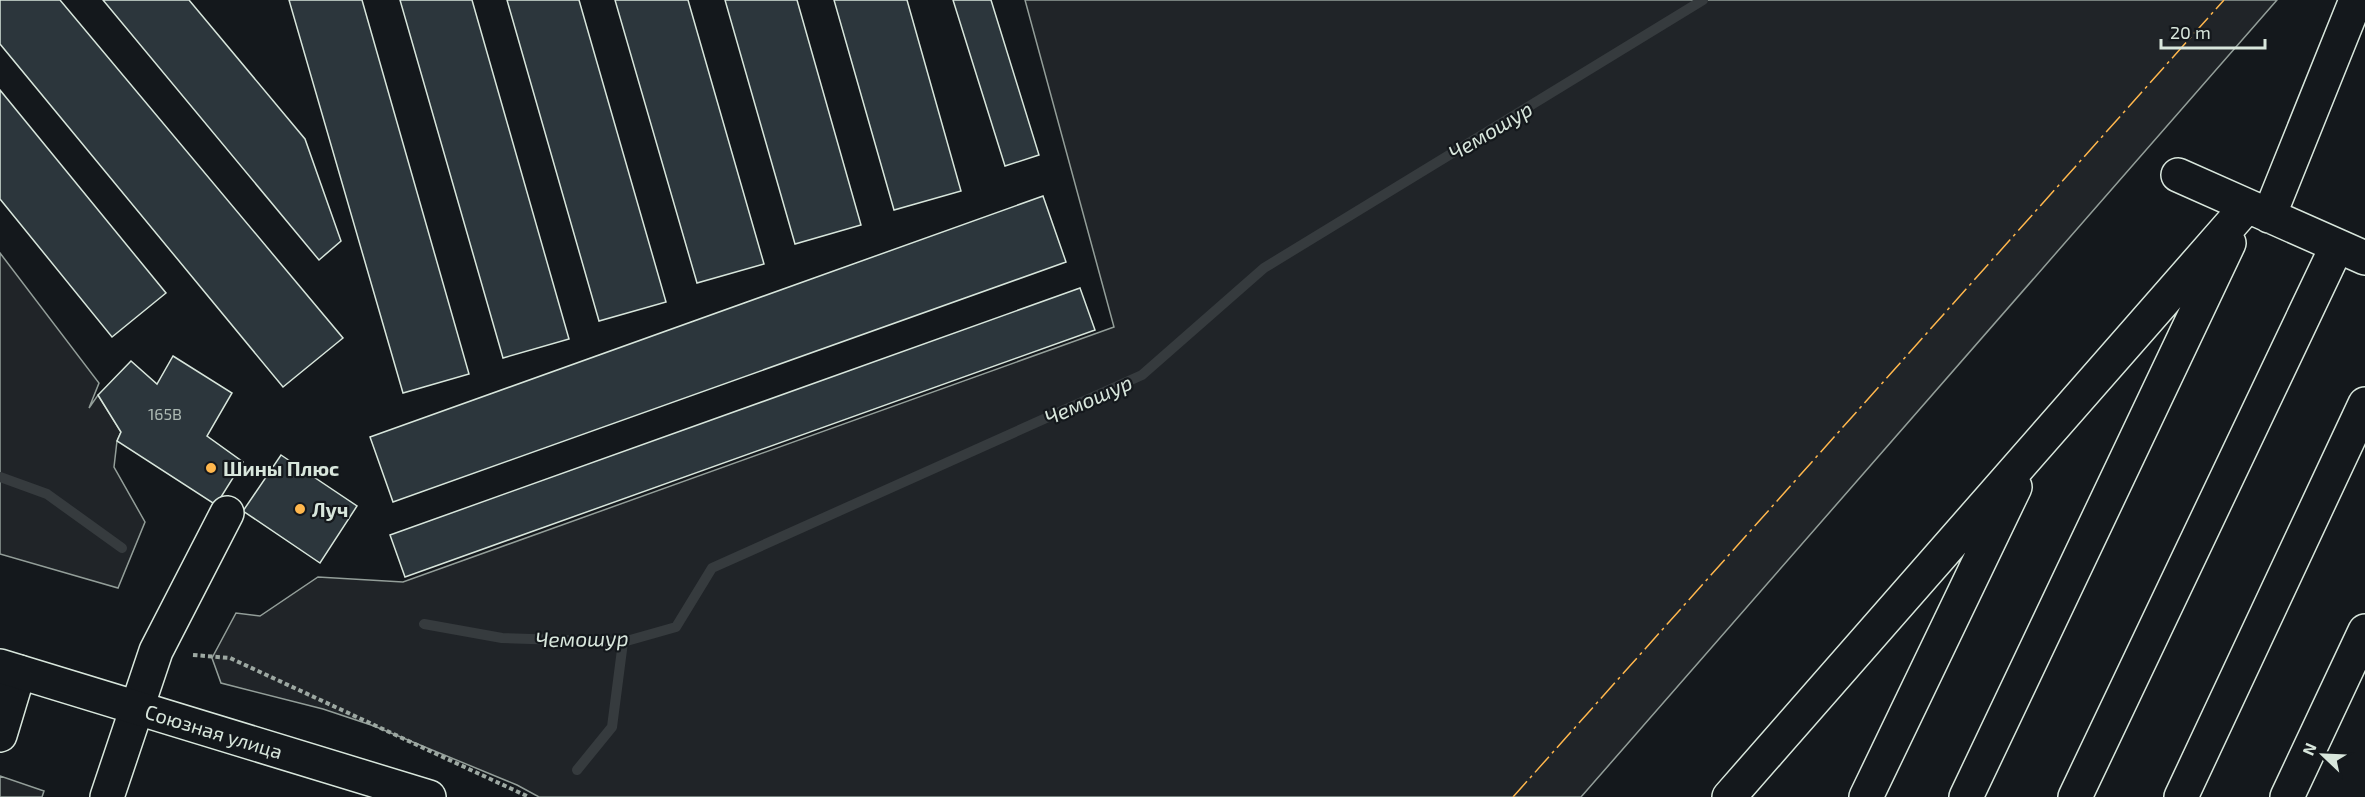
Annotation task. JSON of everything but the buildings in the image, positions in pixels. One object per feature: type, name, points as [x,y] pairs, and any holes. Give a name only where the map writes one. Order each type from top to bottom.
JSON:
[{"type":"main road","points":[[1966,797],[2258,211],[2356,0]]},
{"type":"main road","points":[[2075,797],[2356,249],[2258,211],[2178,176]]},
{"type":"main road","points":[[1730,797],[2032,452],[2258,211]]},
{"type":"main road","points":[[2181,797],[2365,404]]},
{"type":"main road","points":[[1866,797],[2032,452]]},
{"type":"main road","points":[[107,797],[156,651],[227,513]]},
{"type":"main road","points":[[2287,797],[2365,631]]},
{"type":"main road","points":[[0,735],[10,669]]},
{"type":"main road","name":"Союзная улица","points":[[10,669],[429,797]]},
{"type":"path","points":[[156,651],[230,658],[529,797]]},
{"type":"shaded area","points":[[1025,0],[2277,0],[1581,797],[539,797],[517,785],[374,726],[323,709],[221,683],[212,658],[236,613],[260,616],[318,577],[403,582],[1114,327]]},
{"type":"shaded area","points":[[0,253],[99,383],[89,408],[98,395],[121,432],[117,441],[114,467],[145,522],[118,588],[0,554]]},
{"type":"shaded area","points":[[0,776],[44,791],[42,797],[0,797]]},
{"type":"waterway","name":"Чемошур","points":[[424,624],[502,638],[623,642],[676,627],[712,568],[1142,375],[1264,268],[1703,0]]},
{"type":"waterway","name":"Чемошур","points":[[0,477],[47,494],[122,548]]},
{"type":"waterway","points":[[577,770],[612,727],[623,642]]},
{"type":"power","points":[[1513,797],[2224,0]]},
{"type":"place","name":"Шины Плюс","points":[[211,468]]},
{"type":"place","name":"Луч","points":[[300,509]]}]
